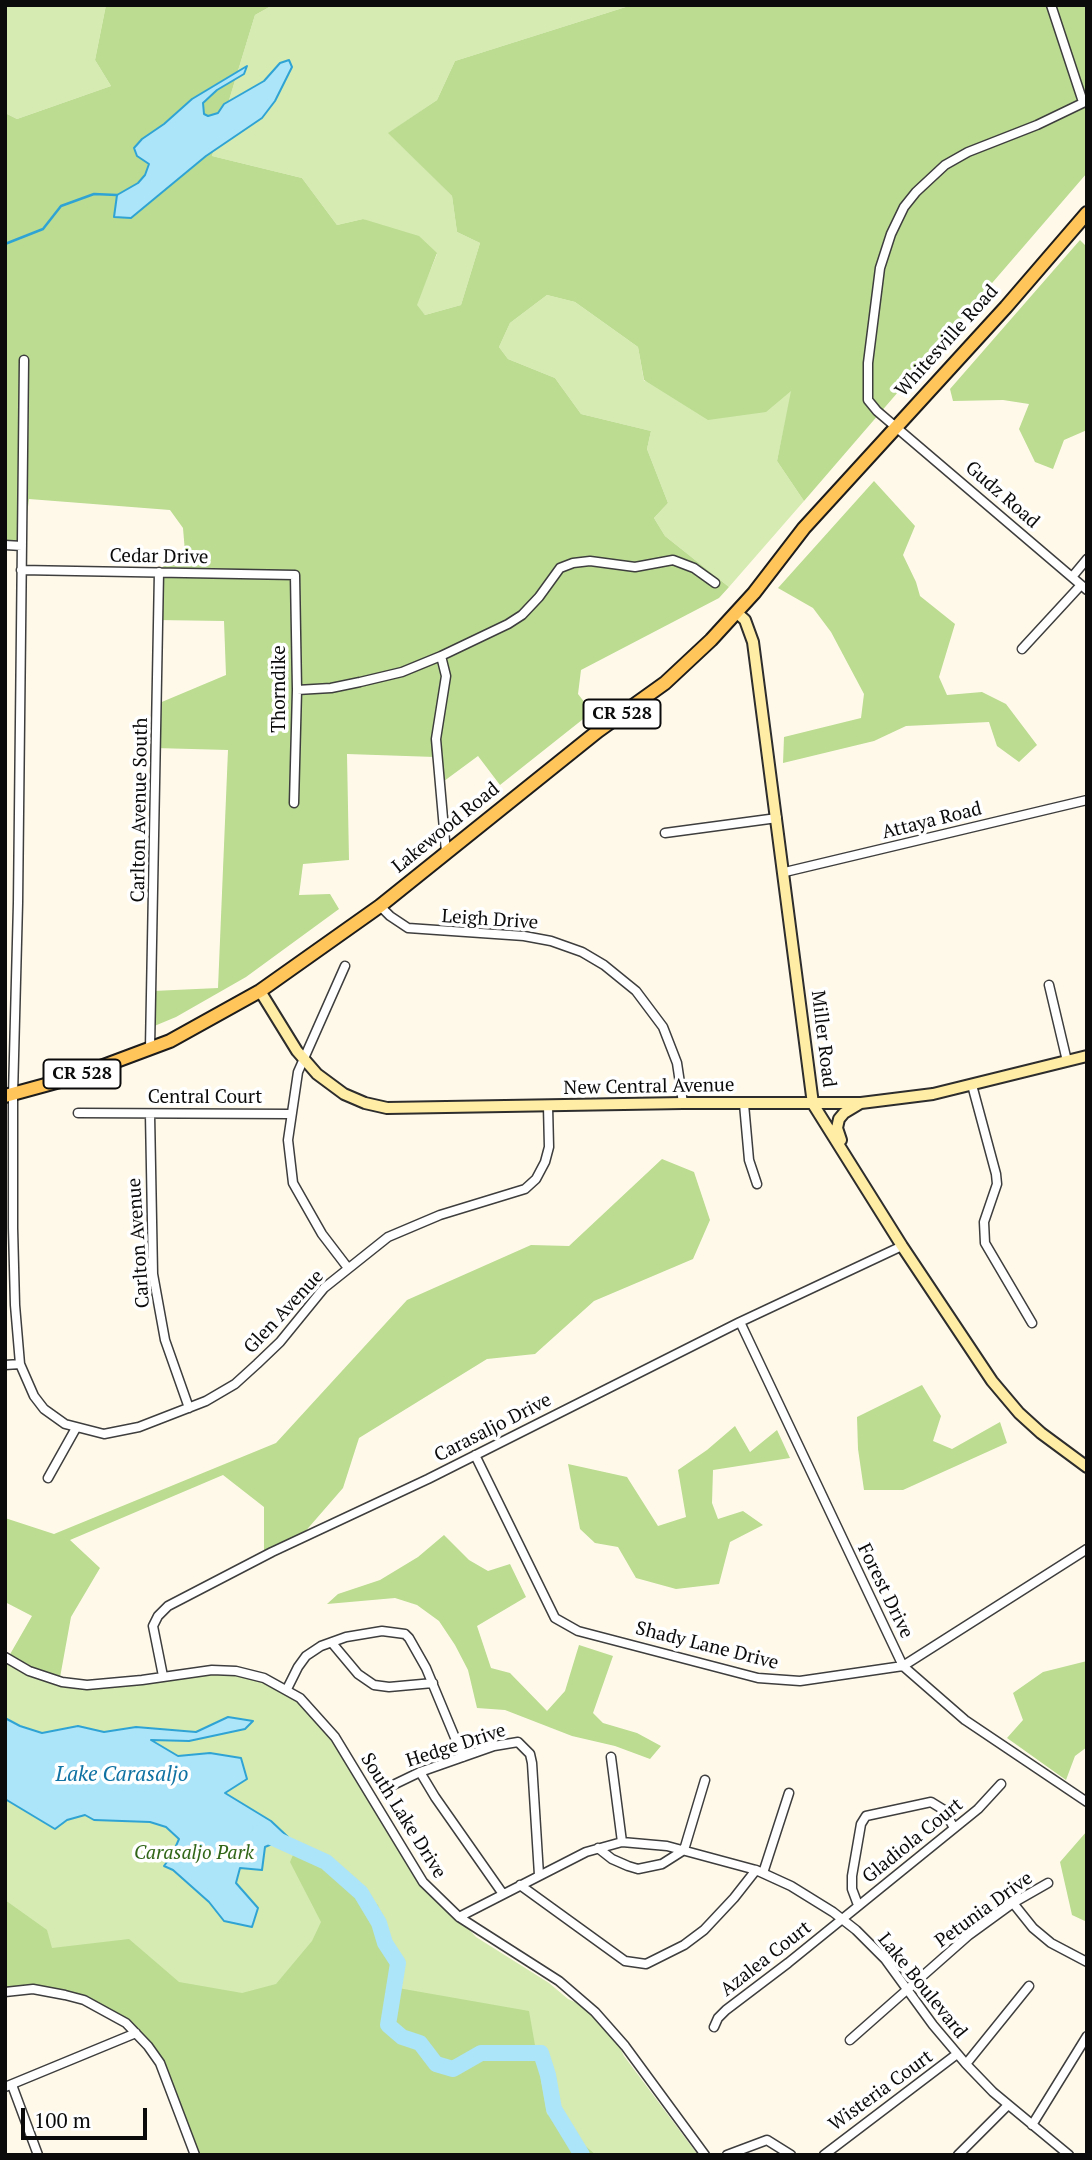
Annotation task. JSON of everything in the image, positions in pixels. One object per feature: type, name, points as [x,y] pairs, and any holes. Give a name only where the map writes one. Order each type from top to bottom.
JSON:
[{"type":"main road","name":"Whitesville Road","points":[[835,494],[1006,307],[1087,213]]},
{"type":"main road","name":"Lakewood Road","points":[[9,1095],[71,1078],[170,1041],[260,991],[380,906],[598,732],[665,683],[736,612],[835,494]]},
{"type":"street","points":[[1051,5],[1085,102]]},
{"type":"street","name":"Gudz Road","points":[[1084,587],[897,425],[877,411],[868,400],[868,363],[880,268],[891,234],[904,207],[930,176],[945,164],[1085,102]]},
{"type":"street","name":"Glen Avenue","points":[[24,360],[9,1095],[15,1305],[20,1364],[34,1395],[44,1409],[65,1424],[104,1434],[139,1427],[206,1401],[242,1378],[280,1342],[324,1288],[388,1237],[411,1225],[525,1189],[536,1179],[545,1162],[549,1147],[548,1106]]},
{"type":"street","points":[[5,545],[22,546]]},
{"type":"street","points":[[1072,577],[1087,559]]},
{"type":"street","points":[[297,690],[331,688],[360,682],[402,671],[441,656],[522,615],[560,568],[573,563],[590,561],[635,567],[673,560],[694,568],[715,583]]},
{"type":"street","name":"Cedar Drive","points":[[21,570],[295,575]]},
{"type":"street","name":"Carlton Avenue South","points":[[150,1048],[159,572]]},
{"type":"street","name":"Thorndike","points":[[294,803],[297,690],[295,575]]},
{"type":"street","points":[[1023,649],[1084,587]]},
{"type":"street","name":"Miller Road","points":[[736,612],[745,620],[753,642],[785,872],[813,1104],[902,1246],[992,1381],[1019,1413],[1041,1433],[1087,1467]]},
{"type":"street","points":[[441,656],[446,676],[436,739],[446,852]]},
{"type":"street","name":"Attaya Road","points":[[785,872],[1087,800]]},
{"type":"street","points":[[665,833],[777,818]]},
{"type":"street","name":"Leigh Drive","points":[[380,906],[408,928],[523,936],[551,941],[582,952],[604,965],[636,991],[663,1027],[677,1063],[683,1103]]},
{"type":"street","points":[[345,966],[298,1072],[288,1140],[293,1183],[321,1234],[348,1268]]},
{"type":"street","points":[[1049,985],[1067,1061]]},
{"type":"street","name":"New Central Avenue","points":[[260,991],[303,1058],[317,1074],[344,1094],[387,1108],[861,1103],[933,1094],[1067,1061],[1086,1059]]},
{"type":"street","points":[[972,1085],[997,1184],[984,1223],[985,1243],[1032,1323]]},
{"type":"street","points":[[850,1163],[836,1128],[844,1113],[861,1103]]},
{"type":"street","points":[[744,1104],[749,1160],[757,1184]]},
{"type":"street","name":"Central Court","points":[[78,1113],[290,1114]]},
{"type":"street","name":"Carlton Avenue","points":[[150,1114],[153,1274],[165,1340],[189,1408]]},
{"type":"street","name":"Carasaljo Drive","points":[[163,1676],[153,1626],[168,1606],[272,1552],[428,1479],[740,1322],[902,1246]]},
{"type":"street","name":"Forest Drive","points":[[740,1322],[903,1666],[965,1720],[1087,1802]]},
{"type":"street","points":[[5,1365],[20,1364]]},
{"type":"street","points":[[48,1478],[76,1428]]},
{"type":"street","name":"Shady Lane Drive","points":[[475,1455],[551,1612],[561,1622],[578,1631],[758,1678],[786,1681],[827,1679],[903,1666],[1087,1549]]},
{"type":"street","points":[[287,1689],[306,1656],[332,1643],[346,1637],[382,1631],[405,1634],[433,1683],[463,1757]]},
{"type":"street","points":[[332,1643],[358,1674],[374,1685],[389,1687],[433,1683]]},
{"type":"street","name":"South Lake Drive","points":[[5,1657],[29,1671],[62,1682],[87,1685],[212,1670],[236,1671],[264,1678],[287,1689],[314,1711],[335,1737],[423,1882],[459,1917],[559,1981],[595,2012],[625,2046],[705,2155]]},
{"type":"street","name":"Hedge Drive","points":[[391,1786],[420,1772],[494,1746],[518,1742],[525,1746],[530,1754],[539,1875]]},
{"type":"street","points":[[611,1757],[622,1842]]},
{"type":"street","points":[[420,1772],[503,1894]]},
{"type":"street","points":[[598,1848],[612,1859],[638,1869],[662,1864],[684,1850],[705,1780]]},
{"type":"street","name":"Gladiola Court","points":[[841,1919],[978,1809],[1001,1784]]},
{"type":"street","points":[[520,1885],[625,1961],[646,1964],[684,1945],[704,1930],[759,1871],[789,1793]]},
{"type":"street","points":[[858,1905],[852,1889],[852,1876],[861,1824],[866,1816],[931,1801],[944,1810],[954,1828]]},
{"type":"street","name":"Lake Boulevard","points":[[459,1917],[539,1875],[598,1848],[622,1842],[648,1843],[684,1850],[759,1871],[791,1886],[856,1930],[885,1959],[966,2064],[1008,2105],[1066,2154]]},
{"type":"street","name":"Petunia Drive","points":[[849,2039],[969,1936],[1013,1903],[1048,1883]]},
{"type":"street","points":[[1013,1903],[1051,1943],[1087,1962]]},
{"type":"street","name":"Azalea Court","points":[[714,2027],[726,2010],[841,1919]]},
{"type":"street","name":"Wisteria Court","points":[[966,2064],[1029,1986]]},
{"type":"street","points":[[5,1992],[33,1989],[83,2000],[126,2023],[160,2063],[195,2155]]},
{"type":"street","points":[[38,2155],[8,2086],[136,2033]]},
{"type":"street","points":[[1032,2125],[1087,2036]]},
{"type":"street","name":"Wisteria Court","points":[[824,2155],[957,2054]]},
{"type":"street","points":[[958,2155],[1008,2105]]},
{"type":"street","points":[[727,2155],[767,2140],[790,2155]]},
{"type":"green space","points":[[5,5],[106,5],[95,60],[111,86],[17,119],[5,113]]},
{"type":"green space","points":[[106,5],[273,5],[255,15],[212,156],[302,178],[337,225],[363,219],[419,236],[437,253],[417,305],[425,315],[461,305],[480,243],[457,232],[452,196],[388,133],[437,100],[455,61],[632,5],[1087,5],[1087,173],[804,501],[777,461],[791,391],[766,412],[708,420],[644,380],[638,347],[575,302],[547,295],[510,323],[499,347],[508,359],[555,378],[581,414],[651,431],[647,449],[668,503],[654,518],[665,536],[729,587],[719,598],[581,670],[578,694],[592,712],[500,785],[478,756],[436,787],[435,757],[347,754],[349,860],[303,864],[299,895],[330,894],[339,909],[246,977],[176,1017],[152,1027],[153,991],[218,988],[228,750],[155,748],[157,704],[226,675],[224,621],[157,620],[158,570],[185,552],[183,528],[170,510],[29,499],[23,546],[5,545],[5,113],[17,119],[111,86],[95,60]]},
{"type":"green space","points":[[273,5],[632,5],[455,61],[437,100],[389,133],[452,196],[457,232],[480,243],[461,305],[425,315],[416,305],[437,254],[363,219],[337,225],[302,178],[212,156],[255,15]]},
{"type":"green space","points":[[1080,240],[1087,247],[1087,430],[1064,440],[1053,469],[1035,462],[1019,429],[1029,404],[1003,400],[953,401],[950,389]]},
{"type":"green space","points":[[547,295],[575,302],[638,347],[644,381],[792,390],[777,461],[804,501],[729,587],[665,536],[654,518],[668,503],[647,449],[651,431],[581,414],[555,378],[508,359],[499,347],[510,323]]},
{"type":"green space","points":[[874,481],[915,526],[903,555],[920,596],[955,624],[939,677],[947,695],[982,692],[1006,704],[1037,745],[1019,762],[997,746],[989,722],[906,726],[874,741],[783,763],[784,737],[861,718],[864,694],[831,632],[813,608],[778,588]]},
{"type":"green space","points":[[662,1159],[694,1172],[710,1220],[693,1259],[594,1301],[535,1354],[487,1359],[359,1438],[343,1488],[303,1534],[264,1553],[264,1507],[223,1475],[70,1540],[100,1568],[71,1617],[59,1683],[5,1663],[32,1616],[5,1602],[5,1518],[54,1534],[276,1443],[407,1300],[531,1245],[569,1246]]},
{"type":"green space","points":[[922,1385],[941,1416],[933,1441],[952,1449],[1000,1422],[1007,1443],[903,1490],[864,1490],[857,1417]]},
{"type":"green space","points":[[735,1426],[750,1452],[777,1430],[790,1458],[713,1470],[712,1503],[718,1519],[743,1511],[763,1525],[730,1542],[719,1584],[676,1589],[636,1578],[618,1547],[595,1543],[580,1529],[568,1464],[627,1477],[658,1526],[686,1517],[678,1470]]},
{"type":"green space","points":[[444,1535],[469,1560],[488,1571],[510,1564],[526,1597],[477,1626],[491,1668],[510,1673],[547,1711],[565,1691],[579,1645],[613,1656],[593,1713],[603,1723],[637,1733],[661,1746],[650,1759],[615,1746],[572,1736],[505,1710],[477,1708],[468,1670],[455,1645],[439,1621],[417,1605],[395,1598],[327,1604],[338,1594],[380,1580],[418,1557]]},
{"type":"green space","name":"Carasaljo Park","points":[[5,1657],[29,1671],[87,1685],[212,1670],[264,1678],[314,1711],[420,1877],[476,1937],[549,1983],[568,1999],[593,2010],[612,2031],[624,2056],[698,2155],[195,2155],[168,2084],[148,2046],[107,2011],[50,1991],[5,1992]]},
{"type":"green space","points":[[1087,1661],[1087,1747],[1075,1756],[1066,1780],[1007,1738],[1023,1720],[1013,1693],[1043,1672]]},
{"type":"green space","points":[[1087,1831],[1087,1922],[1072,1915],[1060,1862]]},
{"type":"green space","points":[[296,1848],[313,1855],[378,1905],[398,1988],[529,2011],[547,2114],[596,2155],[193,2155],[152,2045],[107,2010],[33,1991],[5,1996],[5,1900],[47,1930],[52,1948],[129,1939],[179,1982],[242,1993],[276,1984],[312,1941],[321,1922],[290,1862]]},
{"type":"water","points":[[289,60],[292,67],[275,101],[262,118],[206,156],[131,218],[114,217],[117,195],[138,183],[149,164],[137,156],[134,148],[142,139],[192,99],[247,66],[244,74],[217,90],[203,103],[204,114],[208,116],[218,113],[224,104],[264,81],[280,63]]},
{"type":"water","name":"Lake Carasaljo","points":[[228,1717],[253,1721],[245,1729],[189,1741],[151,1740],[178,1756],[210,1753],[241,1758],[247,1779],[225,1793],[271,1821],[288,1837],[265,1847],[262,1870],[240,1868],[236,1883],[258,1908],[252,1927],[224,1921],[209,1902],[173,1870],[164,1866],[179,1839],[166,1827],[150,1822],[94,1820],[85,1815],[67,1820],[55,1829],[5,1799],[5,1718],[42,1733],[78,1726],[104,1732],[136,1727],[196,1732]]},
{"type":"waterway","points":[[5,244],[43,229],[61,206],[94,194],[117,195]]},
{"type":"waterway","points":[[260,1832],[326,1862],[361,1893],[379,1923],[385,1943],[398,1963],[388,2025],[402,2037],[420,2043],[436,2064],[453,2069],[481,2053],[541,2053],[554,2109],[582,2155]]}]
